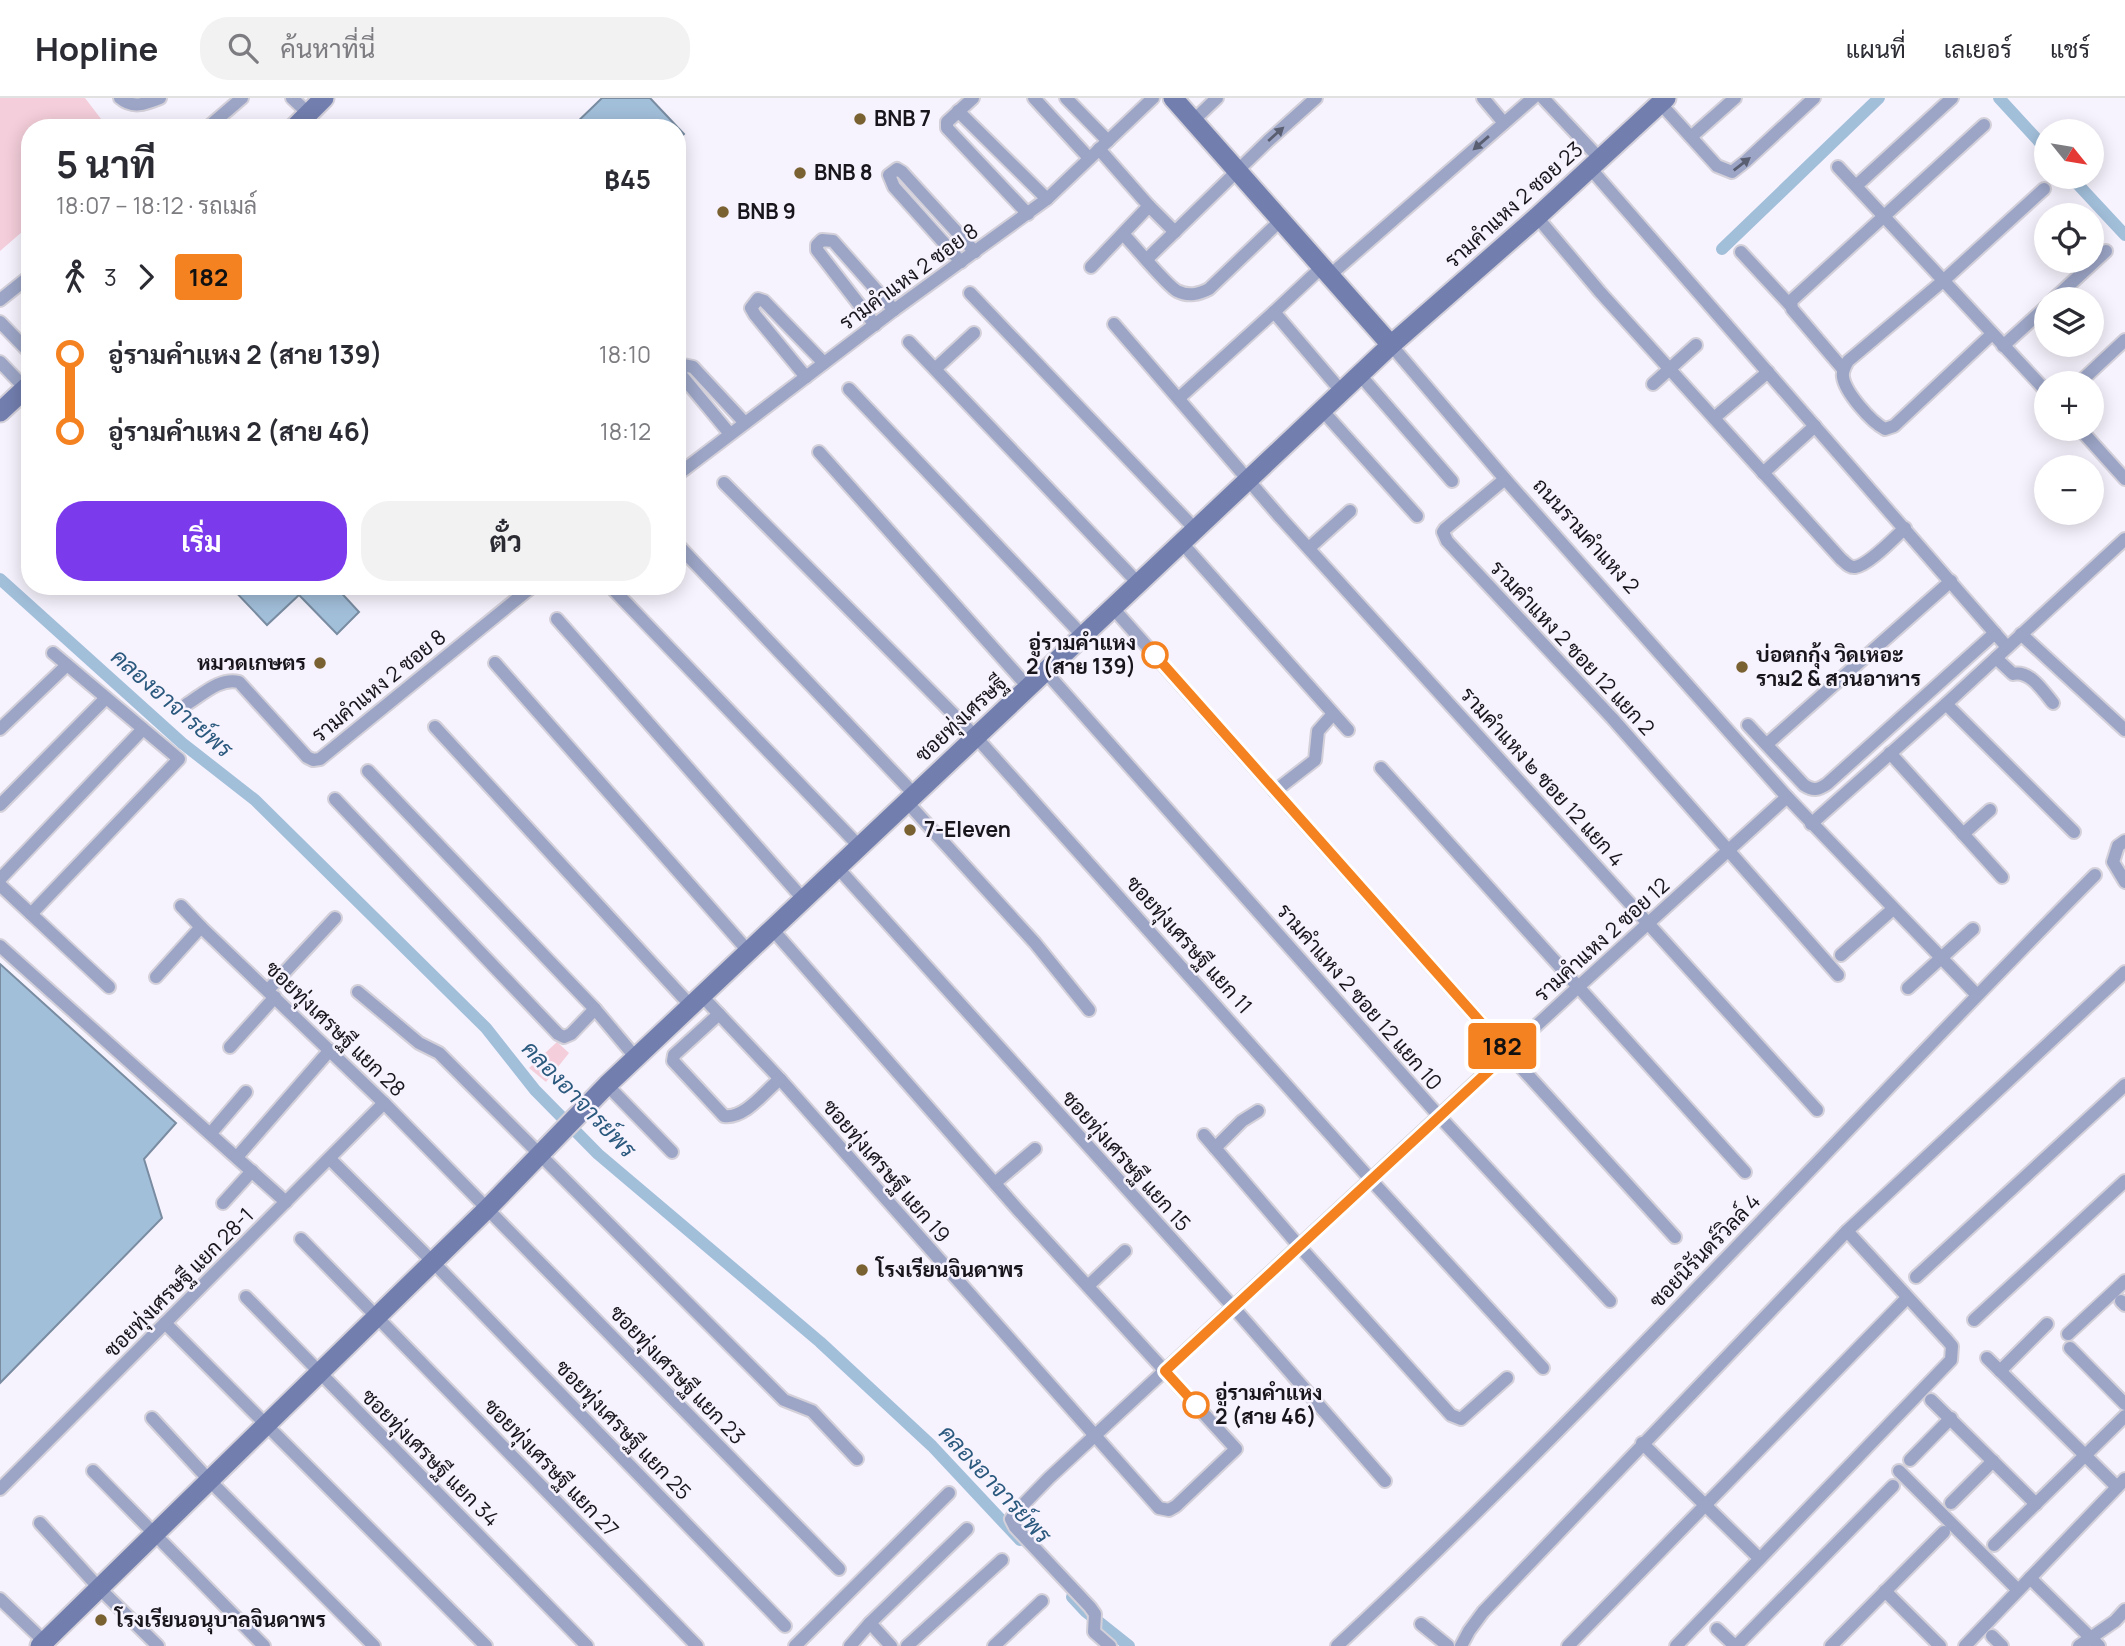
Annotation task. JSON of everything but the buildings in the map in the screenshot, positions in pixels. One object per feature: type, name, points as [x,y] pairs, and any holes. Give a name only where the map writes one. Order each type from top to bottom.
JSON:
[{"type":"main road","points":[[302,119],[324,98]]},
{"type":"main road","name":"ถนนรามคำแหง 2","points":[[1173,98],[1391,345]]},
{"type":"main road","name":"รามคำแหง 2 ซอย 23","points":[[1391,345],[1537,217],[1663,101]]},
{"type":"main road","name":"ซอยทุ่งเศรษฐี","points":[[44,1645],[99,1588],[488,1209],[607,1085],[1391,345]]},
{"type":"main road","points":[[0,412],[21,392]]},
{"type":"street","points":[[120,98],[128,104],[142,105],[160,98]]},
{"type":"street","points":[[292,98],[308,113]]},
{"type":"street","points":[[973,98],[947,122],[949,133],[1028,214]]},
{"type":"street","points":[[1034,98],[1089,158]]},
{"type":"street","points":[[1066,98],[1149,206],[1175,232]]},
{"type":"street","name":"รามคำแหง 2 ซอย 8","points":[[686,468],[875,324],[1047,199],[1153,98]]},
{"type":"street","points":[[1194,120],[1217,98]]},
{"type":"street","points":[[1147,259],[1316,98]]},
{"type":"street","points":[[1483,98],[1504,123]]},
{"type":"street","points":[[1179,398],[1274,312],[1533,98]]},
{"type":"street","points":[[1543,98],[1768,372],[2007,647]]},
{"type":"street","points":[[1691,137],[1735,98]]},
{"type":"street","points":[[1663,101],[1717,166],[1732,172],[1814,98]]},
{"type":"street","points":[[1856,186],[1952,98]]},
{"type":"street","points":[[218,119],[239,99]]},
{"type":"street","points":[[958,111],[1047,199]]},
{"type":"street","points":[[1790,305],[1791,301],[1984,125]]},
{"type":"street","points":[[1838,166],[2034,378]]},
{"type":"street","points":[[961,262],[894,187],[889,180],[893,171],[897,169],[902,172],[975,252]]},
{"type":"street","points":[[1992,334],[1906,416],[1894,426],[1885,429],[1867,416],[1843,379],[1843,369],[1848,361],[1943,281],[2043,189]]},
{"type":"street","points":[[1091,267],[1149,206]]},
{"type":"street","points":[[1537,217],[1763,473],[1850,566],[1856,567],[1867,562],[1905,528]]},
{"type":"street","points":[[1123,234],[1175,291],[1189,295],[1209,289],[1281,220]]},
{"type":"street","points":[[875,324],[817,250],[817,245],[822,240],[833,241],[894,310]]},
{"type":"street","points":[[2067,287],[2106,251]]},
{"type":"street","points":[[1741,252],[1790,305],[1843,369]]},
{"type":"street","points":[[0,300],[21,282]]},
{"type":"street","points":[[970,293],[1188,536],[1348,730]]},
{"type":"street","points":[[806,377],[755,315],[751,308],[758,299],[764,301],[824,363]]},
{"type":"street","points":[[1274,312],[1342,391]]},
{"type":"street","points":[[2003,346],[2034,318]]},
{"type":"street","points":[[0,322],[21,344]]},
{"type":"street","name":"รามคำแหง ๒ ซอย 12 แยก 4","points":[[1114,324],[1247,479],[1816,1110]]},
{"type":"street","points":[[935,369],[974,333]]},
{"type":"street","points":[[2092,371],[2125,340]]},
{"type":"street","points":[[909,342],[1138,583]]},
{"type":"street","name":"ถนนรามคำแหง 2","points":[[1391,345],[1505,479],[1811,824],[1976,995]]},
{"type":"street","points":[[1653,384],[1696,345]]},
{"type":"street","points":[[0,362],[21,381]]},
{"type":"street","points":[[686,365],[693,366],[745,423]]},
{"type":"street","points":[[1714,418],[1768,372]]},
{"type":"street","points":[[1360,375],[1452,481]]},
{"type":"street","points":[[686,381],[730,435]]},
{"type":"street","points":[[849,389],[1082,635]]},
{"type":"street","points":[[1322,410],[1417,516]]},
{"type":"street","points":[[1763,473],[1815,426]]},
{"type":"street","points":[[2092,441],[2122,470]]},
{"type":"street","points":[[819,452],[1028,687]]},
{"type":"street","name":"รามคำแหง 2 ซอย 12 แยก 2","points":[[1505,479],[1445,529],[1445,538],[1612,718],[1729,851]]},
{"type":"street","name":"ซอยทุ่งเศรษฐี แยก 11","points":[[724,483],[976,737],[1371,1180],[1543,1368]]},
{"type":"street","points":[[1309,548],[1350,511]]},
{"type":"street","points":[[1811,824],[1946,704],[2125,538]]},
{"type":"street","points":[[686,554],[910,797],[1089,1010]]},
{"type":"street","points":[[1768,744],[1951,581]]},
{"type":"street","name":"รามคำแหง 2 ซอย 8","points":[[187,704],[221,683],[230,680],[239,682],[307,757],[313,761],[320,759],[522,595]]},
{"type":"street","points":[[619,595],[859,846]]},
{"type":"street","points":[[1112,607],[1675,1237]]},
{"type":"street","points":[[557,619],[804,900]]},
{"type":"street","points":[[1748,725],[1804,785],[1818,790],[1995,633]]},
{"type":"street","points":[[2021,634],[2125,730]]},
{"type":"street","points":[[31,914],[178,759],[53,653]]},
{"type":"street","points":[[1996,658],[2014,674],[2020,672],[2027,675],[2053,703]]},
{"type":"street","points":[[495,663],[749,952]]},
{"type":"street","points":[[0,729],[67,665]]},
{"type":"street","name":"รามคำแหง 2 ซอย 12 แยก 10","points":[[1045,671],[1439,1116],[1610,1301]]},
{"type":"street","points":[[0,805],[106,698]]},
{"type":"street","points":[[1946,704],[2074,832]]},
{"type":"street","points":[[1275,791],[1315,760],[1318,731],[1333,714]]},
{"type":"street","name":"ซอยทุ่งเศรษฐี แยก 19","points":[[435,727],[696,1001],[719,1014],[1159,1508],[1169,1510],[1236,1450],[1165,1371]]},
{"type":"street","points":[[0,880],[143,729]]},
{"type":"street","points":[[1890,753],[2002,877]]},
{"type":"street","points":[[1381,768],[1745,1172]]},
{"type":"street","points":[[368,771],[595,1009],[636,1058]]},
{"type":"street","name":"รามคำแหง 2 ซอย 12","points":[[1110,1646],[1097,1636],[1090,1607],[1015,1527],[1011,1519],[1015,1513],[1577,988],[1787,797]]},
{"type":"street","points":[[335,799],[558,1034],[564,1037],[571,1034],[595,1009]]},
{"type":"street","points":[[1963,834],[1990,810]]},
{"type":"street","points":[[2125,841],[2118,846],[2113,863],[2125,882]]},
{"type":"street","points":[[1729,851],[1838,975]]},
{"type":"street","name":"ซอยทุ่งเศรษฐี แยก 15","points":[[837,867],[1234,1308],[1385,1481]]},
{"type":"street","name":"ซอยนิรันดร์วิลล์ 4","points":[[1337,1646],[1624,1364],[1976,995],[2095,875]]},
{"type":"street","points":[[0,885],[109,988]]},
{"type":"street","name":"ซอยทุ่งเศรษฐี แยก 28","points":[[181,906],[384,1103],[488,1209]]},
{"type":"street","points":[[1841,955],[1893,909]]},
{"type":"street","points":[[230,1046],[335,918]]},
{"type":"street","points":[[156,978],[201,928]]},
{"type":"street","points":[[1908,988],[1973,929]]},
{"type":"street","points":[[773,930],[995,1183],[1165,1371]]},
{"type":"street","points":[[0,946],[286,1202]]},
{"type":"street","points":[[1461,1646],[1468,1631],[1483,1612],[1847,1231],[2125,972]]},
{"type":"street","points":[[358,992],[419,1043],[439,1053],[784,1400],[811,1411],[857,1459]]},
{"type":"street","points":[[719,1014],[674,1055],[673,1061],[724,1116],[741,1114],[779,1079]]},
{"type":"street","points":[[237,1157],[330,1050]]},
{"type":"street","points":[[607,1085],[672,1152]]},
{"type":"street","points":[[1916,1277],[2125,1085]]},
{"type":"street","points":[[211,1133],[246,1092]]},
{"type":"street","name":"ซอยทุ่งเศรษฐี แยก 28-1","points":[[0,1489],[384,1103]]},
{"type":"street","points":[[1215,1148],[1242,1121],[1258,1111]]},
{"type":"street","points":[[1204,1135],[1299,1246],[1456,1419],[1461,1419],[1507,1378]]},
{"type":"street","points":[[995,1183],[1035,1149]]},
{"type":"street","name":"ซอยทุ่งเศรษฐี แยก 25","points":[[330,1159],[785,1626]]},
{"type":"street","points":[[223,1203],[252,1171]]},
{"type":"street","points":[[1974,1320],[2125,1181]]},
{"type":"street","name":"ซอยทุ่งเศรษฐี แยก 23","points":[[488,1209],[839,1569]]},
{"type":"street","points":[[1676,1646],[1951,1360],[1952,1346],[1847,1231]]},
{"type":"street","name":"ซอยทุ่งเศรษฐี แยก 27","points":[[301,1239],[697,1646]]},
{"type":"street","points":[[1088,1286],[1125,1251]]},
{"type":"street","points":[[2125,1281],[2069,1341],[2125,1404]]},
{"type":"street","name":"ซอยทุ่งเศรษฐี แยก 34","points":[[246,1297],[587,1646]]},
{"type":"street","points":[[1568,1646],[1907,1298]]},
{"type":"street","points":[[165,1323],[486,1646]]},
{"type":"street","points":[[2000,1371],[2047,1324]]},
{"type":"street","points":[[1965,1646],[2121,1483],[2084,1457],[1987,1358]]},
{"type":"street","points":[[1931,1400],[2036,1504]]},
{"type":"street","points":[[1994,1545],[2125,1416]]},
{"type":"street","points":[[152,1418],[209,1480],[374,1646]]},
{"type":"street","points":[[1910,1460],[1951,1418]]},
{"type":"street","points":[[1642,1443],[1759,1559]]},
{"type":"street","points":[[1951,1503],[1993,1461]]},
{"type":"street","points":[[93,1471],[264,1646]]},
{"type":"street","points":[[1899,1471],[2018,1590]]},
{"type":"street","points":[[1717,1629],[1735,1646],[1892,1486]]},
{"type":"street","points":[[795,1646],[949,1493]]},
{"type":"street","points":[[40,1523],[99,1588],[158,1646]]},
{"type":"street","points":[[850,1646],[870,1623],[967,1529]]},
{"type":"street","points":[[1838,1644],[1885,1591],[1944,1532]]},
{"type":"street","points":[[907,1646],[1002,1560]]},
{"type":"street","points":[[2030,1578],[2094,1641]]},
{"type":"street","points":[[1885,1591],[1940,1646]]},
{"type":"street","points":[[0,1599],[44,1645]]},
{"type":"street","points":[[994,1646],[1041,1601]]},
{"type":"street","points":[[2079,1646],[2094,1641],[2125,1610]]},
{"type":"street","points":[[870,1623],[891,1646]]},
{"type":"street","points":[[1420,1624],[1448,1646]]},
{"type":"street","points":[[1992,1636],[2002,1646]]},
{"type":"shaded area","points":[[0,98],[85,98],[101,119],[21,119],[21,233],[0,251]]},
{"type":"shaded area","points":[[557,1042],[569,1053],[546,1082],[529,1068]]},
{"type":"water","points":[[602,98],[650,98],[670,119],[580,119]]},
{"type":"water","points":[[239,595],[299,595],[267,625]]},
{"type":"water","points":[[299,595],[343,595],[359,612],[337,634]]},
{"type":"water","points":[[0,964],[176,1123],[144,1159],[162,1218],[0,1383]]},
{"type":"waterway","points":[[1722,249],[1879,98]]},
{"type":"waterway","points":[[1999,98],[2034,136]]},
{"type":"waterway","points":[[2082,189],[2125,235]]},
{"type":"waterway","name":"คลองอาจารย์พร","points":[[0,579],[182,743],[255,800],[486,1028],[535,1090],[598,1154],[820,1342],[932,1446],[1020,1540]]},
{"type":"waterway","name":"คลองอาจารย์พร","points":[[1072,1597],[1085,1611],[1129,1646]]},
{"type":"bus line","name":"182","points":[[1155,655],[1376,901],[1508,1053],[1165,1371],[1196,1405]]},
{"type":"place","name":"BNB 7","points":[[860,119]]},
{"type":"place","name":"BNB 8","points":[[800,173]]},
{"type":"place","name":"BNB 9","points":[[723,212]]},
{"type":"place","name":"อู่รามคำแหง 2 (สาย 139)","points":[[1155,655]]},
{"type":"place","name":"หมวดเกษตร","points":[[320,663]]},
{"type":"place","name":"บ่อตกกุ้ง วิดเหอะ ราม2 & สวนอาหาร","points":[[1742,667]]},
{"type":"place","name":"7-Eleven","points":[[910,830]]},
{"type":"place","name":"โรงเรียนจินดาพร","points":[[862,1270]]},
{"type":"place","name":"อู่รามคำแหง 2 (สาย 46)","points":[[1196,1405]]},
{"type":"place","name":"โรงเรียนอนุบาลจินดาพร","points":[[101,1620]]}]
